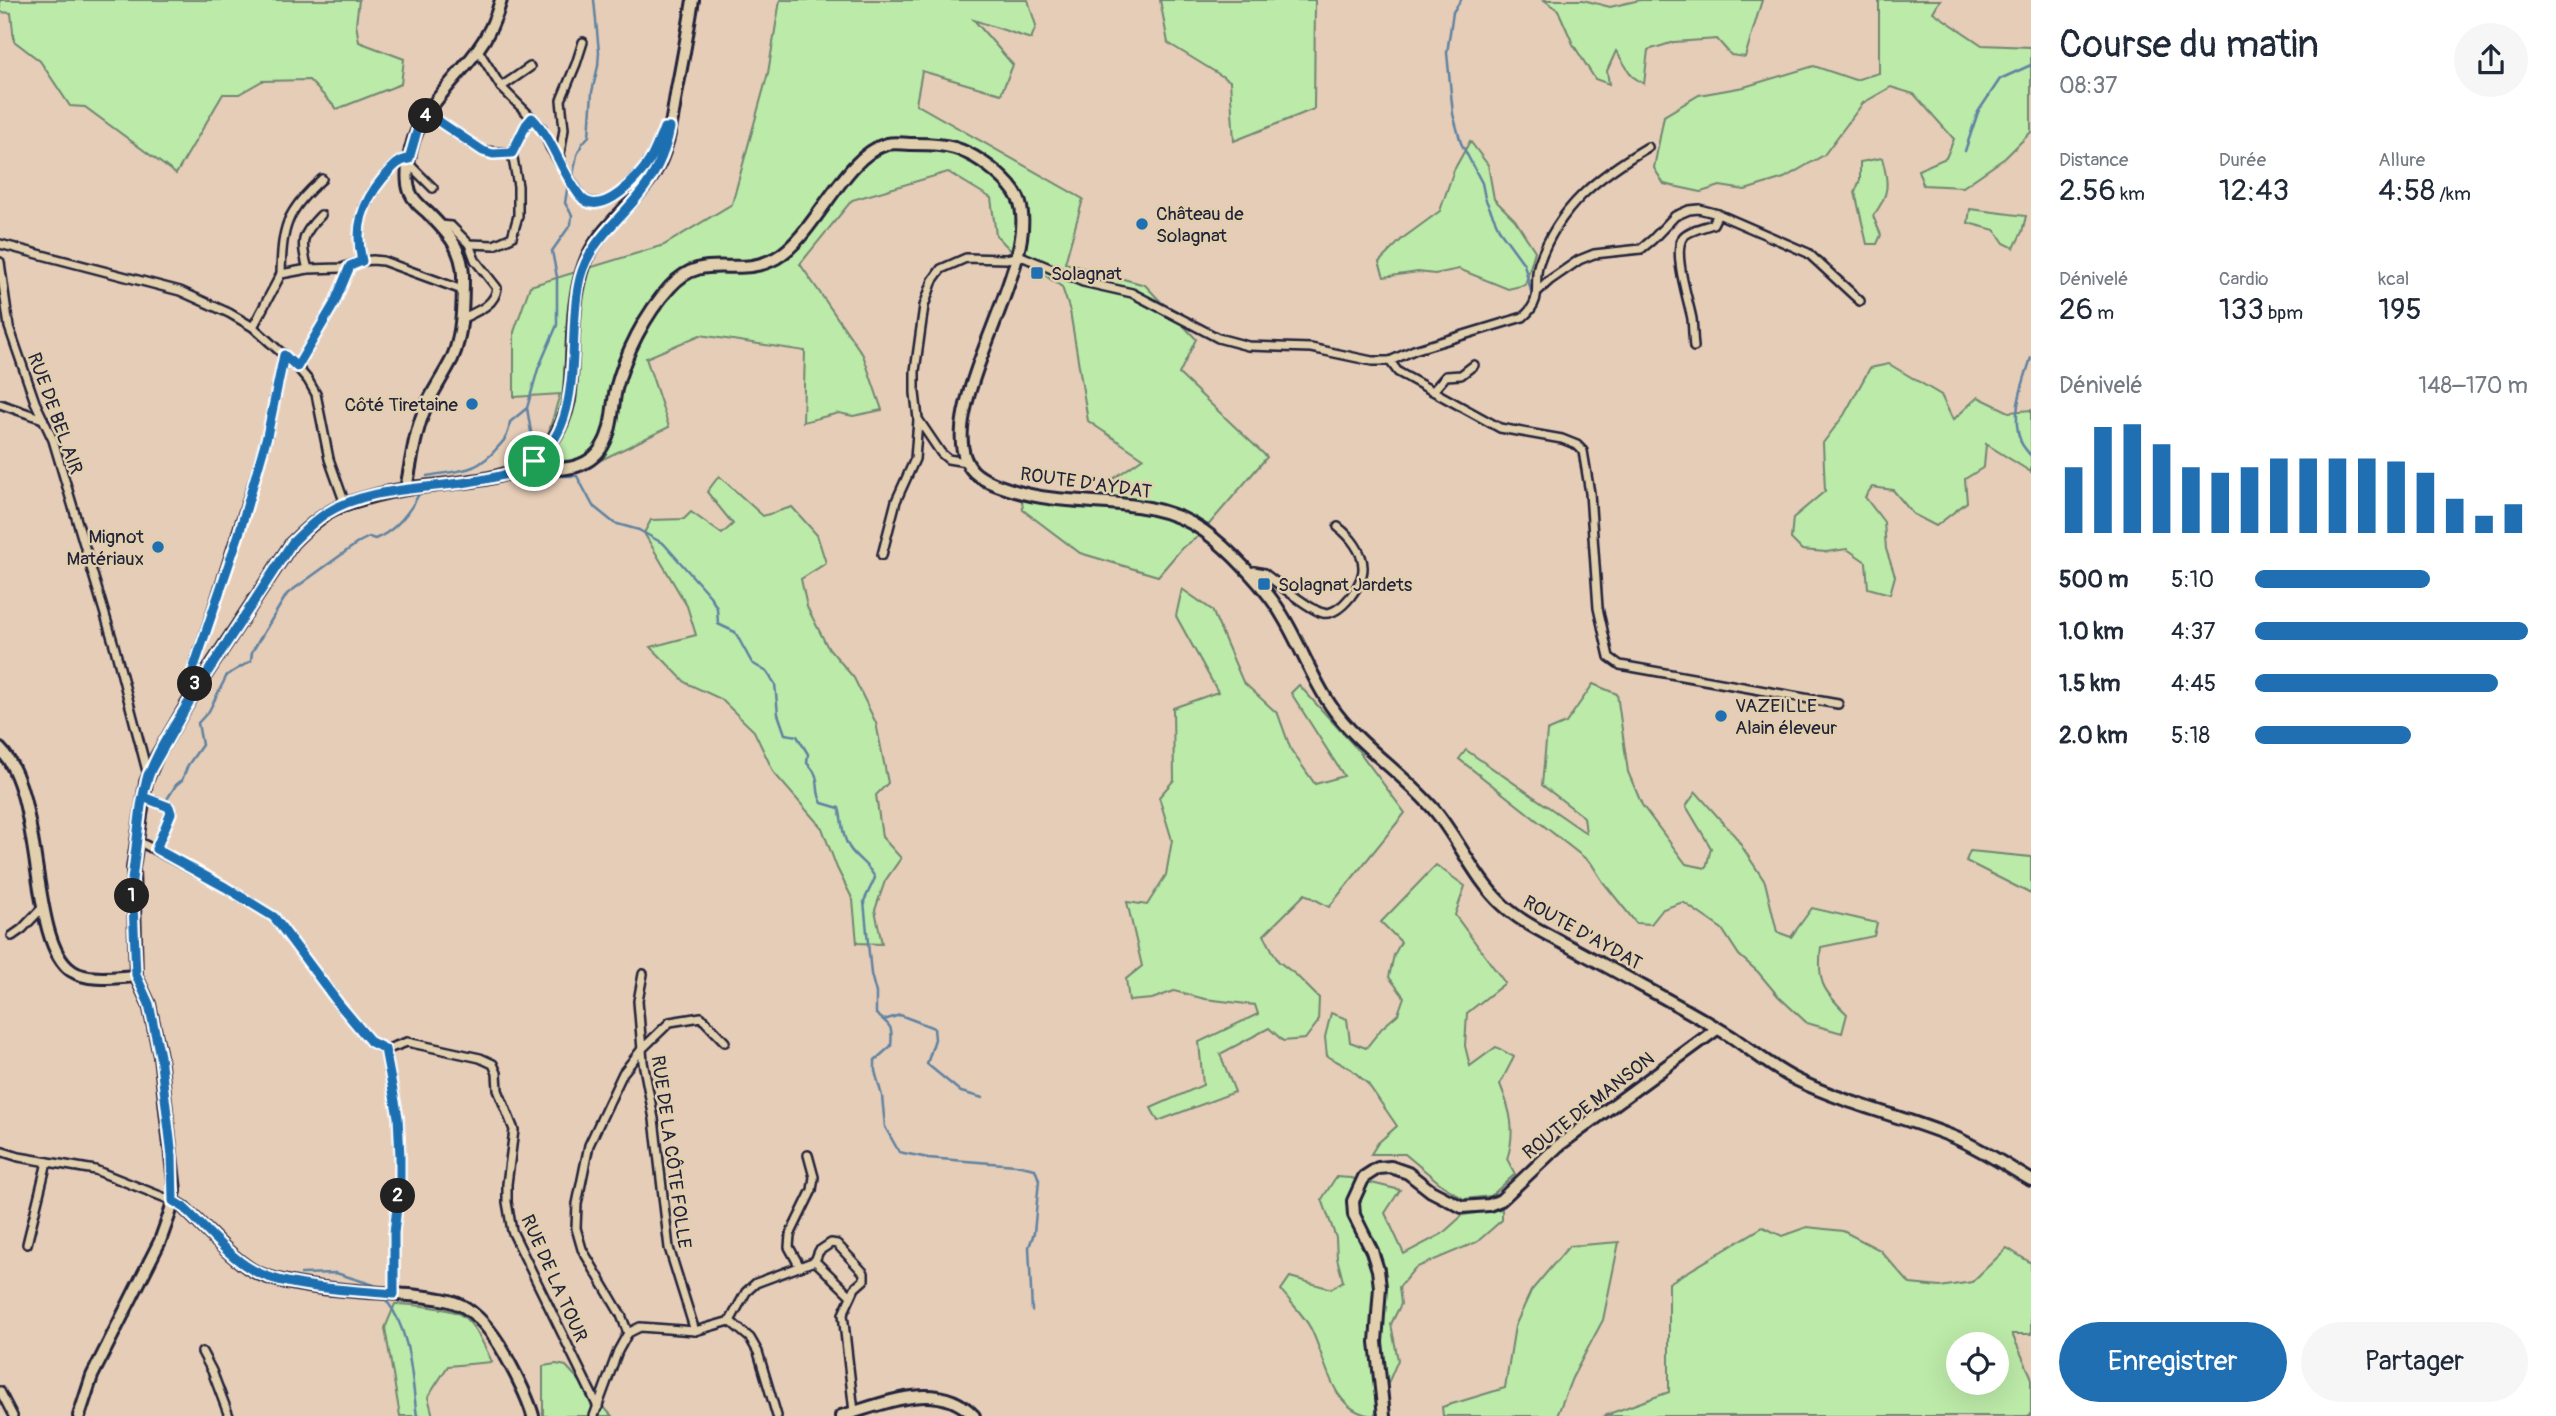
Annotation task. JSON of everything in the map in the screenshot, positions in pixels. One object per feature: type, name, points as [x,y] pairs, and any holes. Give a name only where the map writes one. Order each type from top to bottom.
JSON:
[{"type":"main road","points":[[406,489],[423,412],[452,358],[461,319],[463,274],[459,250],[440,225],[413,198],[408,183],[409,161],[417,131],[478,50],[495,21],[502,0]]},
{"type":"main road","points":[[79,1416],[92,1376],[160,1241],[173,1201],[173,1174],[160,1056],[149,1004],[136,975],[133,868],[148,775],[196,690],[292,543],[326,513],[345,504],[406,489],[512,474],[534,461],[554,440],[566,413],[571,387],[576,304],[586,261],[595,244],[640,194],[654,174],[670,128],[694,0]]},
{"type":"main road","points":[[534,461],[546,469],[570,467],[586,461],[601,449],[610,427],[624,365],[638,335],[672,285],[685,274],[702,266],[742,268],[776,258],[797,240],[860,162],[888,144],[949,146],[971,156],[1003,180],[1015,192],[1020,203],[1022,223],[1016,256],[962,422],[960,444],[967,462]]},
{"type":"main road","name":"ROUTE D'AYDAT","points":[[967,462],[972,470],[990,483],[1033,496],[1131,504],[1170,513],[1209,534],[1248,573],[1282,615],[1309,671],[1335,712],[1348,728],[1436,812],[1495,898],[1530,925],[1717,1029],[1797,1080],[1959,1139],[2031,1180]]},
{"type":"main road","points":[[0,749],[15,770],[23,793],[44,906],[57,952],[72,972],[82,975],[136,975]]},
{"type":"main road","name":"ROUTE DE MANSON","points":[[1384,1416],[1376,1342],[1380,1287],[1371,1251],[1354,1215],[1353,1201],[1364,1177],[1377,1168],[1391,1167],[1409,1173],[1431,1191],[1462,1207],[1474,1208],[1501,1200],[1558,1146],[1717,1029]]},
{"type":"main road","points":[[173,1201],[183,1207],[245,1265],[260,1274],[325,1287],[451,1302],[464,1307],[479,1319],[506,1355],[533,1416]]},
{"type":"main road","points":[[841,1416],[927,1394],[958,1403],[974,1416]]},
{"type":"street","points":[[558,160],[564,129],[561,100],[583,42]]},
{"type":"street","points":[[478,50],[501,87],[542,128],[581,197],[592,203],[604,202],[628,186],[652,157],[664,128],[670,128]]},
{"type":"street","points":[[501,87],[530,67]]},
{"type":"street","points":[[428,114],[483,151],[493,154],[512,153]]},
{"type":"street","points":[[469,244],[494,244],[505,242],[512,237],[518,216],[518,186],[512,153],[532,118]]},
{"type":"street","points":[[882,555],[896,501],[915,459],[918,419],[915,371],[924,306],[933,280],[941,270],[966,258],[1006,259],[1016,256],[1083,282],[1132,293],[1219,338],[1248,346],[1311,348],[1372,361],[1390,361],[1414,350],[1523,317],[1530,312],[1538,292],[1538,266],[1553,233],[1576,198],[1611,169],[1648,147]]},
{"type":"street","points":[[362,261],[358,238],[365,204],[370,193],[397,162],[409,161],[433,188]]},
{"type":"street","points":[[253,327],[281,274],[282,243],[288,222],[299,200],[322,179]]},
{"type":"street","points":[[1538,292],[1559,273],[1594,254],[1640,249],[1675,216],[1699,209],[1718,214],[1808,253],[1860,301]]},
{"type":"street","points":[[1694,347],[1681,271],[1680,245],[1683,237],[1689,233],[1713,224],[1718,214]]},
{"type":"street","points":[[308,269],[302,249],[304,236],[321,215]]},
{"type":"street","points":[[440,225],[451,226],[469,244],[475,260],[497,288],[496,294],[485,307],[461,319]]},
{"type":"street","points":[[0,244],[180,291],[253,327],[309,380],[316,394],[329,459],[345,504]]},
{"type":"street","points":[[281,274],[350,266],[362,261],[383,261],[462,290]]},
{"type":"street","name":"RUE DE BEL AIR","points":[[0,262],[9,327],[53,440],[114,645],[148,775]]},
{"type":"street","points":[[297,367],[329,315],[350,266]]},
{"type":"street","points":[[196,690],[192,673],[239,534],[267,436],[284,355]]},
{"type":"street","points":[[1390,361],[1398,372],[1500,428],[1562,439],[1577,445],[1583,451],[1590,493],[1598,608],[1609,657],[1620,665],[1838,704]]},
{"type":"street","points":[[1433,391],[1446,376],[1461,375],[1474,365]]},
{"type":"street","points":[[0,404],[43,419]]},
{"type":"street","points":[[918,419],[944,456],[957,462],[967,462]]},
{"type":"street","points":[[1248,573],[1264,573],[1313,608],[1323,613],[1334,612],[1341,607],[1361,580],[1364,568],[1361,556],[1348,534],[1338,527]]},
{"type":"street","points":[[143,797],[169,807],[171,813],[156,849]]},
{"type":"street","points":[[136,840],[225,887],[274,917],[371,1042],[385,1049],[398,1117],[400,1157],[394,1233],[394,1294]]},
{"type":"street","points":[[12,936],[44,906]]},
{"type":"street","name":"RUE DE LA CÔTE FOLLE","points":[[642,974],[638,1001],[642,1049],[654,1119],[669,1248],[695,1331]]},
{"type":"street","points":[[628,1333],[621,1315],[582,1249],[576,1228],[577,1204],[589,1145],[623,1073],[642,1049],[670,1022],[701,1017],[725,1042]]},
{"type":"street","name":"RUE DE LA TOUR","points":[[385,1049],[407,1042],[480,1058],[493,1064],[497,1073],[498,1090],[514,1130],[507,1184],[512,1231],[598,1407]]},
{"type":"street","points":[[0,1151],[103,1173],[139,1190],[173,1201]]},
{"type":"street","points":[[800,1267],[789,1247],[790,1235],[812,1190],[814,1177],[808,1155]]},
{"type":"street","points":[[27,1244],[47,1162]]},
{"type":"street","points":[[594,1416],[618,1351],[628,1333],[640,1327],[695,1331],[730,1321],[746,1292],[756,1283],[815,1261],[820,1251],[831,1243],[837,1244],[864,1273],[864,1280],[851,1296],[843,1314],[842,1327],[847,1343],[853,1412]]},
{"type":"street","points":[[815,1261],[851,1296]]},
{"type":"street","points":[[730,1321],[750,1338],[758,1352],[776,1415]]},
{"type":"street","points":[[202,1352],[220,1388],[229,1416]]},
{"type":"street","points":[[0,1391],[13,1416]]},
{"type":"green space","points":[[0,0],[359,0],[356,24],[359,42],[404,59],[401,84],[337,109],[309,80],[262,81],[239,94],[223,94],[176,174],[85,107],[70,106],[40,61],[14,41],[11,13],[0,12]]},
{"type":"green space","points":[[780,0],[1028,0],[1036,26],[1031,39],[974,20],[1013,65],[1001,94],[922,71],[916,104],[1083,199],[1065,263],[1145,285],[1196,339],[1179,374],[1267,457],[1199,536],[1182,548],[1158,576],[1080,553],[1023,510],[1022,500],[1092,506],[1099,489],[1143,458],[1088,421],[1070,311],[1062,287],[1016,256],[996,235],[991,198],[948,172],[852,200],[800,264],[863,355],[882,410],[853,416],[839,413],[803,422],[805,351],[700,335],[646,358],[669,427],[597,462],[551,460],[544,448],[560,394],[514,397],[514,332],[530,286],[664,245],[732,204],[768,73]]},
{"type":"green space","points":[[1160,0],[1315,0],[1314,109],[1234,141],[1230,81],[1168,43]]},
{"type":"green space","points":[[1544,0],[1583,0],[1610,7],[1640,0],[1762,0],[1745,57],[1731,55],[1717,39],[1674,42],[1648,50],[1644,84],[1632,76],[1616,51],[1607,71],[1609,84],[1595,79],[1573,44],[1558,10]]},
{"type":"green space","points":[[1879,0],[1940,0],[1933,12],[1982,45],[2031,47],[2031,132],[2005,158],[1963,187],[1923,185],[1918,170],[1946,158],[1954,139],[1914,94],[1891,87],[1863,103],[1824,155],[1784,178],[1745,190],[1720,186],[1701,192],[1664,184],[1654,168],[1664,116],[1699,95],[1744,87],[1814,66],[1855,80],[1879,73]]},
{"type":"green space","points":[[1470,141],[1488,165],[1494,199],[1515,220],[1535,251],[1525,285],[1508,289],[1459,269],[1435,274],[1418,272],[1384,277],[1379,262],[1403,238],[1440,211],[1454,170]]},
{"type":"green space","points":[[1882,158],[1886,175],[1885,195],[1873,216],[1881,235],[1877,244],[1867,244],[1855,192],[1860,180],[1860,162]]},
{"type":"green space","points":[[1970,209],[2026,216],[2014,248],[2004,243],[1995,230],[1968,223]]},
{"type":"green space","points":[[1889,364],[1941,395],[1953,420],[1978,397],[2009,412],[2031,410],[2031,472],[1986,444],[1984,467],[1965,479],[1967,502],[1936,526],[1913,514],[1893,490],[1872,487],[1865,497],[1884,522],[1886,549],[1895,576],[1890,594],[1868,588],[1866,562],[1847,549],[1826,552],[1802,550],[1791,539],[1793,518],[1825,491],[1823,443],[1844,415],[1870,368]]},
{"type":"green space","points":[[719,476],[763,516],[792,507],[817,535],[826,563],[801,579],[807,607],[827,646],[854,678],[876,723],[888,783],[876,795],[882,837],[901,858],[885,881],[875,910],[882,944],[857,943],[853,900],[822,828],[774,773],[754,731],[721,699],[686,683],[651,647],[696,635],[687,606],[644,533],[651,520],[684,519],[691,512],[722,534],[733,524],[707,492]]},
{"type":"green space","points":[[1182,589],[1212,610],[1243,682],[1278,714],[1291,750],[1315,784],[1344,776],[1291,693],[1299,685],[1358,750],[1405,813],[1329,907],[1305,894],[1264,935],[1278,961],[1319,998],[1318,1022],[1305,1039],[1283,1041],[1269,1028],[1220,1054],[1235,1092],[1158,1121],[1151,1108],[1203,1085],[1199,1042],[1258,1014],[1255,1005],[1205,999],[1174,991],[1152,999],[1129,1001],[1126,979],[1142,966],[1127,902],[1147,905],[1166,875],[1172,840],[1159,797],[1174,780],[1173,708],[1218,692],[1176,616]]},
{"type":"green space","points":[[1593,684],[1617,694],[1628,772],[1642,805],[1686,864],[1706,868],[1711,848],[1686,806],[1696,792],[1735,836],[1765,882],[1777,932],[1791,937],[1812,908],[1877,923],[1874,936],[1821,947],[1820,968],[1823,984],[1847,1014],[1842,1033],[1807,1023],[1739,955],[1722,929],[1683,902],[1663,909],[1651,924],[1636,923],[1591,863],[1459,759],[1466,750],[1586,833],[1584,817],[1542,785],[1547,731],[1566,723]]},
{"type":"green space","points":[[1970,851],[2031,857],[2031,894],[1966,861]]},
{"type":"green space","points":[[1436,865],[1465,886],[1455,915],[1505,983],[1467,1013],[1465,1046],[1470,1066],[1496,1047],[1514,1057],[1500,1084],[1511,1122],[1507,1159],[1515,1174],[1491,1196],[1464,1199],[1442,1185],[1405,1154],[1371,1154],[1378,1143],[1397,1126],[1368,1084],[1351,1069],[1327,1056],[1325,1037],[1331,1013],[1347,1019],[1350,1042],[1366,1048],[1398,1014],[1404,997],[1389,977],[1394,955],[1401,942],[1381,922]]},
{"type":"green space","points":[[1336,1177],[1400,1190],[1385,1213],[1404,1254],[1442,1234],[1463,1215],[1502,1209],[1502,1220],[1477,1242],[1415,1268],[1399,1287],[1401,1304],[1391,1324],[1398,1360],[1374,1416],[1359,1412],[1339,1395],[1311,1329],[1281,1290],[1290,1277],[1331,1289],[1343,1281],[1337,1258],[1336,1238],[1322,1199]]},
{"type":"green space","points":[[1763,1227],[1782,1236],[1807,1227],[1843,1231],[1880,1250],[1910,1284],[1940,1287],[1972,1282],[2007,1248],[2031,1263],[2031,1334],[2012,1334],[2031,1376],[2031,1416],[1603,1416],[1669,1392],[1669,1283]]},
{"type":"green space","points":[[1619,1242],[1603,1320],[1572,1378],[1557,1416],[1443,1416],[1442,1407],[1505,1388],[1515,1326],[1531,1291],[1569,1246]]},
{"type":"green space","points":[[395,1304],[439,1308],[461,1315],[475,1330],[492,1362],[448,1366],[428,1397],[433,1416],[400,1416],[385,1328]]},
{"type":"green space","points":[[543,1366],[566,1366],[612,1416],[543,1416]]},
{"type":"waterway","points":[[573,175],[577,155],[589,136],[592,92],[598,66],[594,0]]},
{"type":"waterway","points":[[1461,0],[1453,12],[1447,53],[1453,114],[1461,143],[1482,183],[1485,198],[1500,231],[1524,264],[1531,291]]},
{"type":"waterway","points":[[1965,151],[1978,112],[2000,79],[2031,65]]},
{"type":"waterway","points":[[427,476],[466,469],[482,462],[503,441],[510,422],[527,408],[538,369],[557,325],[557,277],[552,251],[571,224],[572,215],[565,203],[568,184]]},
{"type":"waterway","points":[[2031,358],[2017,411],[2021,442],[2031,456]]},
{"type":"waterway","points":[[527,408],[534,450]]},
{"type":"waterway","points":[[556,476],[577,476],[593,506],[614,523],[639,530],[664,544],[710,596],[717,608],[718,624],[735,632],[752,663],[767,672],[775,684],[778,714],[785,734],[797,736],[808,754],[807,763],[817,779],[819,798],[822,803],[839,808],[846,842],[875,878],[864,901],[871,974],[876,993],[876,1014],[888,1024],[892,1034],[891,1046],[875,1060],[885,1127],[899,1152],[928,1158],[1035,1169],[1039,1180],[1034,1233],[1029,1247],[1032,1311]]},
{"type":"waterway","points":[[164,804],[182,780],[188,765],[202,745],[198,723],[209,711],[227,675],[251,661],[252,652],[287,594],[359,542],[369,537],[375,539],[389,531],[406,514],[419,494]]},
{"type":"waterway","points":[[884,1020],[900,1015],[934,1028],[935,1039],[927,1064],[961,1092],[983,1098]]},
{"type":"waterway","points":[[301,1274],[336,1273],[374,1285]]},
{"type":"waterway","points":[[386,1300],[395,1313],[406,1341],[417,1416]]},
{"type":"place","name":"Château de Solagnat","points":[[1142,224]]},
{"type":"place","name":"Solagnat","points":[[1037,273]]},
{"type":"place","name":"Côté Tiretaine","points":[[472,404]]},
{"type":"place","name":"Mignot Matériaux","points":[[158,547]]},
{"type":"place","name":"Solagnat Jardets","points":[[1264,584]]},
{"type":"place","name":"VAZEILLE Alain éleveur","points":[[1721,716]]},
{"type":"route","points":[[534,461],[512,474],[406,489],[345,504],[326,513],[308,527],[292,543],[196,690],[148,775],[146,782],[141,806],[133,868],[136,975],[149,1004],[160,1056],[172,1156],[173,1201],[183,1207],[245,1265],[260,1274],[325,1287],[394,1294],[394,1233],[400,1157],[398,1117],[385,1049],[371,1042],[339,1004],[274,917],[156,849],[171,813],[169,807],[143,797],[148,775],[157,756],[196,690],[192,673],[239,534],[267,436],[284,355],[297,367],[318,335],[350,266],[362,261],[358,238],[361,214],[370,193],[397,162],[409,159],[417,131],[428,114],[483,151],[493,154],[512,153],[532,118],[542,128],[550,147],[581,197],[592,203],[604,202],[628,186],[652,157],[664,128],[670,128],[662,158],[654,174],[640,194],[595,244],[586,261],[576,304],[571,387],[566,413],[554,440],[534,461]]}]
